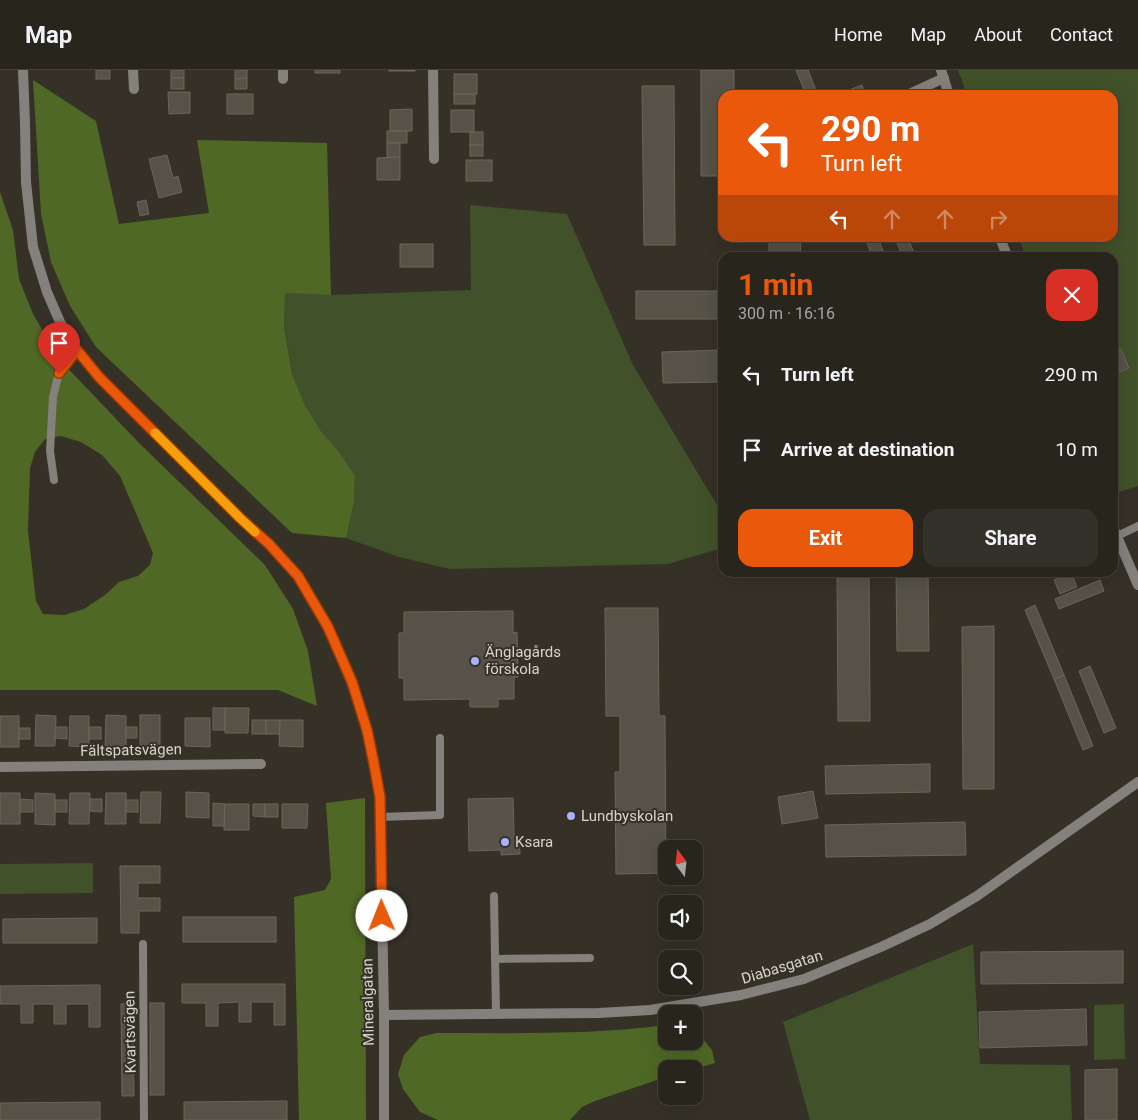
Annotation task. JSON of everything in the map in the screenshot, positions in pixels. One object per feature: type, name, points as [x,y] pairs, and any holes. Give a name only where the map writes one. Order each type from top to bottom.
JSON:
[{"type":"street","name":"Mineralgatan","points":[[22,70],[26,182],[33,247],[47,292],[60,322],[77,350],[99,377],[240,518],[269,544],[298,576],[328,627],[352,682],[369,738],[380,797],[384,1120]]},
{"type":"street","points":[[132,70],[134,89]]},
{"type":"street","points":[[432,70],[434,159]]},
{"type":"street","points":[[916,90],[943,74],[948,90]]},
{"type":"street","points":[[1118,543],[1138,585]]},
{"type":"street","name":"Fältspatsvägen","points":[[0,767],[261,764]]},
{"type":"street","name":"Diabasgatan","points":[[384,1015],[599,1013],[650,1010],[741,995],[804,979],[930,924],[977,896],[1138,782]]},
{"type":"lane","points":[[54,480],[50,451],[53,397],[59,373],[77,350]]},
{"type":"lane","points":[[1118,536],[1138,526]]},
{"type":"lane","points":[[380,817],[440,815],[440,738]]},
{"type":"lane","points":[[494,896],[496,1014]]},
{"type":"lane","name":"Kvartsvägen","points":[[143,944],[144,1120]]},
{"type":"lane","points":[[495,959],[590,958]]},
{"type":"green space","points":[[958,70],[1138,70],[1138,486],[1118,492],[1118,252],[1024,252],[1020,242],[1118,242],[1118,90],[965,90]]},
{"type":"green space","points":[[33,80],[96,121],[119,224],[209,213],[197,140],[327,143],[331,295],[285,293],[284,327],[292,374],[305,406],[321,431],[340,453],[355,476],[354,503],[346,538],[292,533],[96,347],[70,306],[51,262],[41,214]]},
{"type":"green space","points":[[0,192],[13,230],[19,279],[33,314],[59,359],[139,443],[265,565],[293,609],[308,651],[317,706],[278,690],[0,690]],"holes":[[[61,436],[81,442],[102,455],[120,476],[153,553],[150,565],[138,576],[119,582],[105,595],[84,609],[64,615],[43,614],[36,601],[28,531],[30,468],[35,452],[45,439]]]},
{"type":"green space","points":[[470,205],[567,214],[633,365],[718,507],[718,549],[668,564],[450,569],[399,557],[346,538],[354,503],[355,476],[304,406],[292,374],[284,327],[285,292],[331,295],[471,290]]},
{"type":"green space","points":[[365,798],[366,1120],[299,1120],[294,897],[325,890],[331,879],[326,803]]},
{"type":"green space","points":[[93,863],[93,893],[0,894],[0,864]]},
{"type":"green space","points":[[973,944],[980,1064],[1070,1065],[1072,1120],[810,1120],[783,1022]]},
{"type":"green space","points":[[1124,1004],[1125,1059],[1094,1060],[1094,1005]]},
{"type":"green space","points":[[658,1026],[658,1050],[703,1050],[703,1039],[712,1050],[715,1063],[703,1066],[703,1060],[658,1060],[658,1080],[595,1101],[582,1107],[570,1120],[438,1120],[420,1112],[403,1089],[398,1074],[404,1055],[420,1037],[437,1033],[581,1032]]},
{"type":"building","points":[[96,70],[110,70],[110,79],[96,79]]},
{"type":"building","points":[[171,70],[184,70],[184,78],[171,78]]},
{"type":"building","points":[[235,70],[247,70],[247,78],[235,79]]},
{"type":"building","points":[[315,70],[340,70],[340,73],[315,73]]},
{"type":"building","points":[[415,70],[415,71],[389,71]]},
{"type":"building","points":[[701,70],[734,70],[734,90],[718,90],[718,176],[701,176]]},
{"type":"building","points":[[796,70],[808,70],[816,90],[804,90]]},
{"type":"building","points":[[454,74],[477,74],[477,94],[454,94]]},
{"type":"building","points":[[171,78],[184,78],[184,89],[171,89]]},
{"type":"building","points":[[247,78],[247,89],[235,89],[235,79]]},
{"type":"building","points":[[862,85],[864,90],[849,90]]},
{"type":"building","points":[[642,86],[674,86],[675,245],[644,245]]},
{"type":"building","points":[[168,92],[190,92],[190,113],[169,114]]},
{"type":"building","points":[[227,94],[253,94],[253,114],[227,114]]},
{"type":"building","points":[[454,94],[475,94],[475,104],[454,104]]},
{"type":"building","points":[[412,109],[412,131],[390,131],[390,110]]},
{"type":"building","points":[[451,110],[474,110],[474,132],[451,132]]},
{"type":"building","points":[[387,131],[407,131],[407,143],[387,143]]},
{"type":"building","points":[[470,132],[483,132],[483,145],[470,145]]},
{"type":"building","points":[[387,143],[400,143],[400,157],[387,158]]},
{"type":"building","points":[[470,145],[483,145],[483,156],[470,156]]},
{"type":"building","points":[[167,155],[173,178],[178,176],[182,192],[159,198],[149,159]]},
{"type":"building","points":[[400,157],[400,180],[377,180],[377,158]]},
{"type":"building","points":[[466,160],[492,160],[492,181],[466,181]]},
{"type":"building","points":[[146,200],[149,214],[140,216],[137,202]]},
{"type":"building","points":[[769,242],[800,242],[801,252],[769,252]]},
{"type":"building","points":[[867,242],[880,242],[884,252],[871,252]]},
{"type":"building","points":[[897,242],[910,242],[914,252],[901,252]]},
{"type":"building","points":[[400,244],[433,244],[433,267],[400,267]]},
{"type":"building","points":[[636,291],[718,291],[718,319],[636,319]]},
{"type":"building","points":[[1121,349],[1129,368],[1118,373],[1118,350]]},
{"type":"building","points":[[718,350],[718,382],[663,383],[662,352]]},
{"type":"building","points":[[837,577],[869,577],[870,721],[838,721]]},
{"type":"building","points":[[896,577],[928,577],[929,651],[897,651]]},
{"type":"building","points":[[1061,577],[1073,577],[1077,587],[1060,594],[1054,580]]},
{"type":"building","points":[[1100,580],[1104,591],[1059,609],[1055,599]]},
{"type":"building","points":[[1035,605],[1064,675],[1054,679],[1025,610]]},
{"type":"building","points":[[605,608],[658,608],[659,716],[665,716],[666,840],[658,840],[658,873],[616,874],[615,772],[620,772],[620,716],[606,716]]},
{"type":"building","points":[[513,611],[513,633],[517,632],[518,677],[514,677],[514,699],[498,699],[498,707],[470,707],[470,699],[404,700],[404,678],[399,678],[399,633],[404,633],[404,612]]},
{"type":"building","points":[[994,626],[994,789],[963,789],[962,627]]},
{"type":"building","points":[[1090,666],[1116,728],[1104,733],[1079,671]]},
{"type":"building","points":[[1064,675],[1093,746],[1083,750],[1054,679]]},
{"type":"building","points":[[213,708],[225,708],[225,730],[213,730]]},
{"type":"building","points":[[225,708],[249,708],[248,733],[225,733]]},
{"type":"building","points":[[36,715],[56,716],[55,746],[35,746]]},
{"type":"building","points":[[106,715],[126,716],[126,746],[105,746]]},
{"type":"building","points":[[140,715],[160,715],[160,746],[140,745]]},
{"type":"building","points":[[0,716],[19,716],[19,747],[0,747]]},
{"type":"building","points":[[70,716],[89,716],[89,747],[69,746]]},
{"type":"building","points":[[185,718],[210,718],[210,747],[185,746]]},
{"type":"building","points":[[252,720],[266,720],[266,734],[252,734]]},
{"type":"building","points":[[266,720],[280,720],[279,734],[266,734]]},
{"type":"building","points":[[280,720],[303,720],[303,747],[279,746]]},
{"type":"building","points":[[55,727],[67,727],[67,739],[55,738]]},
{"type":"building","points":[[89,727],[101,727],[101,739],[89,739]]},
{"type":"building","points":[[126,727],[137,727],[137,738],[126,738]]},
{"type":"building","points":[[19,728],[30,728],[30,739],[19,739]]},
{"type":"building","points":[[930,764],[930,792],[826,794],[825,766]]},
{"type":"building","points":[[813,791],[818,818],[782,824],[778,797]]},
{"type":"building","points":[[141,792],[161,792],[160,823],[140,823]]},
{"type":"building","points":[[186,792],[209,793],[209,818],[186,817]]},
{"type":"building","points":[[0,793],[20,793],[20,824],[0,824]]},
{"type":"building","points":[[35,793],[55,794],[55,825],[35,824]]},
{"type":"building","points":[[70,793],[90,793],[89,824],[69,824]]},
{"type":"building","points":[[106,793],[126,793],[126,824],[105,824]]},
{"type":"building","points":[[513,798],[514,835],[519,835],[520,854],[501,855],[501,850],[469,851],[468,799]]},
{"type":"building","points":[[20,799],[33,800],[33,812],[20,812]]},
{"type":"building","points":[[90,799],[102,799],[102,812],[90,811]]},
{"type":"building","points":[[55,800],[67,800],[67,812],[55,812]]},
{"type":"building","points":[[126,800],[138,800],[138,812],[126,812]]},
{"type":"building","points":[[213,803],[225,804],[224,826],[213,826]]},
{"type":"building","points":[[225,804],[249,804],[249,830],[224,830]]},
{"type":"building","points":[[253,804],[265,804],[265,817],[253,816]]},
{"type":"building","points":[[265,804],[278,804],[278,817],[265,817]]},
{"type":"building","points":[[282,804],[308,804],[307,828],[282,828]]},
{"type":"building","points":[[965,822],[966,855],[826,857],[825,825]]},
{"type":"building","points":[[120,866],[160,866],[160,883],[138,883],[138,898],[160,898],[160,911],[139,911],[139,933],[121,933]]},
{"type":"building","points":[[183,917],[276,917],[276,942],[183,942]]},
{"type":"building","points":[[97,918],[97,943],[3,943],[3,919]]},
{"type":"building","points":[[1123,951],[1123,983],[981,984],[981,952]]},
{"type":"building","points":[[182,984],[285,984],[285,1025],[274,1025],[274,1002],[251,1002],[251,1022],[239,1022],[239,1002],[218,1003],[218,1026],[206,1026],[206,1003],[182,1003]]},
{"type":"building","points":[[100,985],[100,1027],[89,1027],[89,1004],[66,1004],[66,1024],[54,1024],[54,1004],[33,1004],[33,1023],[21,1023],[21,1004],[0,1004],[0,986]]},
{"type":"building","points":[[133,1003],[134,1096],[122,1096],[121,1004]]},
{"type":"building","points":[[150,1003],[164,1003],[164,1095],[150,1095]]},
{"type":"building","points":[[1086,1009],[1087,1045],[980,1048],[979,1012]]},
{"type":"building","points":[[1117,1069],[1117,1120],[1085,1120],[1085,1070]]},
{"type":"building","points":[[287,1101],[287,1120],[184,1120],[184,1102]]},
{"type":"building","points":[[100,1102],[100,1120],[0,1120],[0,1103]]},
{"type":"slow traffic","points":[[155,433],[255,532]]},
{"type":"place","name":"Änglagårds förskola","points":[[475,661]]},
{"type":"place","name":"Lundbyskolan","points":[[571,816]]},
{"type":"place","name":"Ksara","points":[[505,842]]},
{"type":"route","points":[[59,373],[77,350],[99,377],[240,518],[269,544],[298,576],[328,627],[352,682],[367,730],[380,797],[382,916]]}]
